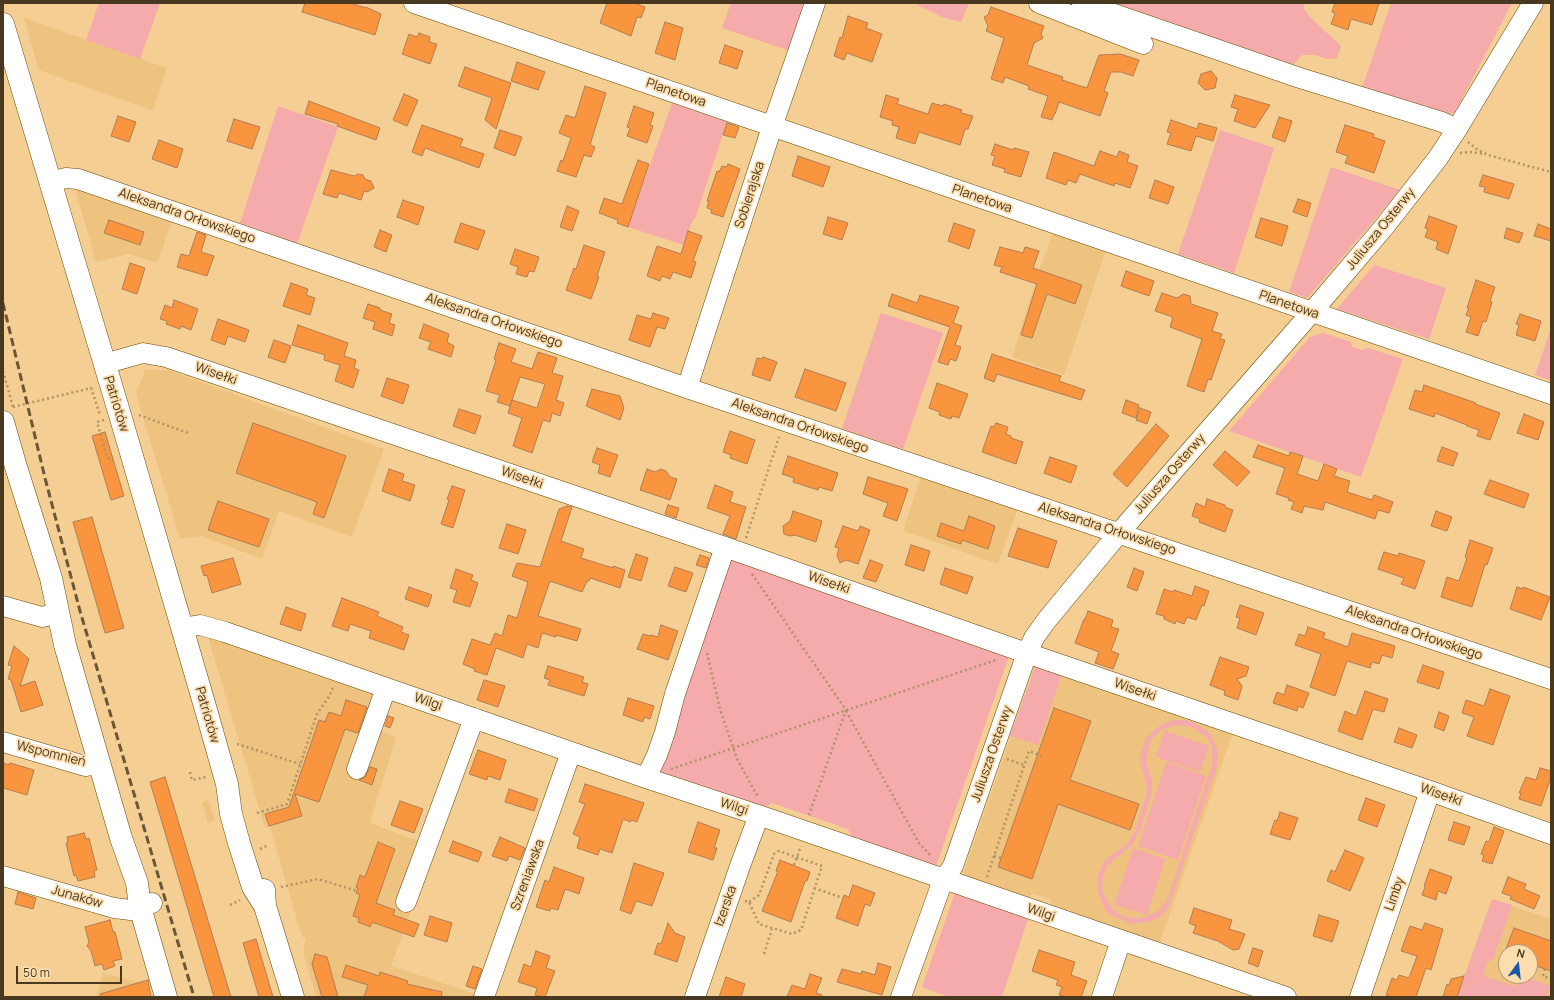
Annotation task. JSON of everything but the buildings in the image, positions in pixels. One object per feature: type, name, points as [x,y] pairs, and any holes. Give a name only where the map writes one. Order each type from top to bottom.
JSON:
[{"type":"main road","name":"Patriotów","points":[[3,24],[227,784],[243,814],[255,850],[264,887],[255,902],[293,997]]},
{"type":"main road","points":[[10,414],[9,469],[52,578],[64,646],[121,838],[146,905],[166,997]]},
{"type":"main road","points":[[146,905],[161,928],[181,997]]},
{"type":"street","name":"Planetowa","points":[[414,3],[1551,394]]},
{"type":"street","name":"Sobierajska","points":[[687,388],[772,127],[815,3]]},
{"type":"street","points":[[1039,3],[1143,44]]},
{"type":"street","points":[[1082,3],[1300,78],[1442,122],[1457,129]]},
{"type":"street","name":"Juliusza Osterwy","points":[[901,997],[948,873],[1020,650],[1034,638],[1046,621],[1119,533],[1312,313],[1384,227],[1438,158],[1533,3]]},
{"type":"street","name":"Aleksandra Orłowskiego","points":[[50,182],[66,178],[78,180],[784,421],[1551,679]]},
{"type":"street","name":"Wisełki","points":[[104,364],[133,355],[152,354],[166,357],[733,550],[1551,834]]},
{"type":"street","points":[[646,778],[657,755],[665,732],[675,694],[733,550]]},
{"type":"street","points":[[3,606],[42,617],[58,613]]},
{"type":"street","name":"Wilgi","points":[[182,628],[194,625],[206,626],[646,778],[764,817],[804,836],[948,873],[982,893],[1286,997]]},
{"type":"street","points":[[357,769],[386,688]]},
{"type":"street","points":[[406,902],[474,718]]},
{"type":"street","name":"Wspomnień","points":[[3,742],[85,766],[99,764]]},
{"type":"street","name":"Szreniawska","points":[[484,997],[572,752]]},
{"type":"street","name":"Limby","points":[[1360,997],[1430,791]]},
{"type":"street","name":"Izerska","points":[[695,997],[740,866],[764,817]]},
{"type":"street","name":"Junaków","points":[[3,876],[114,908],[131,910],[146,905]]},
{"type":"street","points":[[1102,997],[1121,940]]},
{"type":"path","points":[[1457,129],[1470,144],[1488,155],[1551,172]]},
{"type":"path","points":[[3,371],[10,414],[91,388],[101,420]]},
{"type":"path","points":[[139,415],[188,433]]},
{"type":"path","points":[[784,421],[733,550],[744,563],[846,710],[919,843],[948,873]]},
{"type":"path","points":[[96,422],[107,457],[113,461]]},
{"type":"path","points":[[646,778],[733,747],[1001,659],[1008,654],[1020,650]]},
{"type":"path","points":[[706,651],[720,709],[737,759],[764,817]]},
{"type":"path","points":[[257,813],[287,804],[317,714],[330,695],[338,672]]},
{"type":"path","points":[[794,865],[804,836],[809,813],[846,710]]},
{"type":"path","points":[[238,744],[300,764]]},
{"type":"path","points":[[982,893],[1029,751],[1042,756]]},
{"type":"path","points":[[260,848],[269,845]]},
{"type":"path","points":[[779,851],[797,857],[822,866],[801,930],[792,934],[759,924],[749,902],[759,895],[774,854],[779,851]]},
{"type":"path","points":[[994,856],[1001,858]]},
{"type":"path","points":[[281,887],[318,879],[357,891]]},
{"type":"path","points":[[814,888],[843,898]]},
{"type":"path","points":[[230,904],[255,902]]},
{"type":"path","points":[[764,954],[772,929]]},
{"type":"path","points":[[1545,969],[1543,976],[1551,979]]},
{"type":"shaded area","points":[[99,3],[160,3],[140,59],[86,40]]},
{"type":"shaded area","points":[[731,3],[806,3],[790,51],[722,28]]},
{"type":"shaded area","points":[[917,3],[969,3],[961,22],[942,17],[919,6]]},
{"type":"shaded area","points":[[1098,3],[1304,3],[1304,9],[1310,17],[1341,46],[1337,58],[1327,59],[1316,55],[1302,55],[1291,67]]},
{"type":"shaded area","points":[[1391,3],[1512,3],[1455,112],[1440,117],[1361,91]]},
{"type":"shaded area","points":[[24,18],[167,68],[153,111],[39,70]]},
{"type":"shaded area","points":[[672,103],[727,122],[695,219],[693,219],[684,245],[628,227]]},
{"type":"shaded area","points":[[278,106],[338,127],[297,244],[240,223]]},
{"type":"shaded area","points":[[1220,130],[1274,148],[1234,273],[1178,254]]},
{"type":"shaded area","points":[[1331,167],[1400,190],[1307,298],[1289,292]]},
{"type":"shaded area","points":[[74,185],[173,218],[157,263],[129,254],[96,262]]},
{"type":"shaded area","points":[[1053,232],[1106,250],[1064,375],[1012,357],[1038,273]]},
{"type":"shaded area","points":[[1374,265],[1446,288],[1429,339],[1337,309]]},
{"type":"shaded area","points":[[881,313],[943,333],[903,449],[842,429]]},
{"type":"shaded area","points":[[1551,328],[1551,380],[1535,375]]},
{"type":"shaded area","points":[[1323,333],[1351,342],[1352,347],[1362,350],[1368,348],[1403,359],[1361,477],[1229,431],[1310,337]]},
{"type":"shaded area","points":[[145,370],[168,370],[384,449],[352,537],[279,511],[262,559],[201,536],[180,539],[136,394]]},
{"type":"shaded area","points":[[921,475],[1018,508],[998,564],[903,531]]},
{"type":"shaded area","points":[[732,558],[1010,653],[936,866],[852,838],[848,829],[772,803],[761,809],[656,772],[668,754],[675,735],[677,711]]},
{"type":"shaded area","points":[[208,637],[388,700],[379,730],[396,737],[370,823],[434,847],[391,966],[478,995],[477,997],[316,997],[303,951],[306,938],[302,937],[270,827],[265,828]]},
{"type":"shaded area","points":[[1037,661],[1234,729],[1159,945],[1051,906],[1050,899],[1033,894],[1027,898],[962,877]]},
{"type":"shaded area","points":[[1037,661],[1063,671],[1038,745],[1010,736]]},
{"type":"shaded area","points":[[1185,720],[1194,722],[1208,732],[1217,748],[1217,767],[1168,908],[1158,918],[1149,922],[1132,924],[1111,915],[1104,908],[1097,890],[1098,875],[1103,863],[1128,843],[1135,830],[1147,792],[1146,782],[1140,761],[1141,753],[1146,738],[1159,726],[1167,722]],"holes":[[[1176,725],[1192,727],[1208,739],[1212,748],[1212,765],[1167,900],[1159,910],[1148,916],[1140,918],[1120,915],[1109,904],[1102,890],[1103,877],[1107,866],[1132,845],[1140,831],[1152,793],[1152,781],[1146,761],[1151,740],[1161,730]]]},
{"type":"shaded area","points":[[1165,731],[1209,746],[1200,772],[1156,757]]},
{"type":"shaded area","points":[[1166,762],[1206,776],[1178,860],[1138,846]]},
{"type":"shaded area","points":[[209,800],[215,820],[208,823],[202,802]]},
{"type":"shaded area","points":[[1133,848],[1165,859],[1147,915],[1114,905]]},
{"type":"shaded area","points":[[955,893],[1028,919],[1002,997],[949,997],[922,987]]},
{"type":"shaded area","points":[[1492,899],[1551,919],[1551,997],[1457,997]]},
{"type":"shaded area","points":[[1492,899],[1512,905],[1493,959],[1487,963],[1483,976],[1498,981],[1498,984],[1508,984],[1514,986],[1518,984],[1538,984],[1538,982],[1550,986],[1546,997],[1457,997]]},
{"type":"shaded area","points":[[103,973],[142,983],[145,997],[96,997]]},
{"type":"railway","points":[[3,303],[45,478],[80,611],[194,997]]}]
